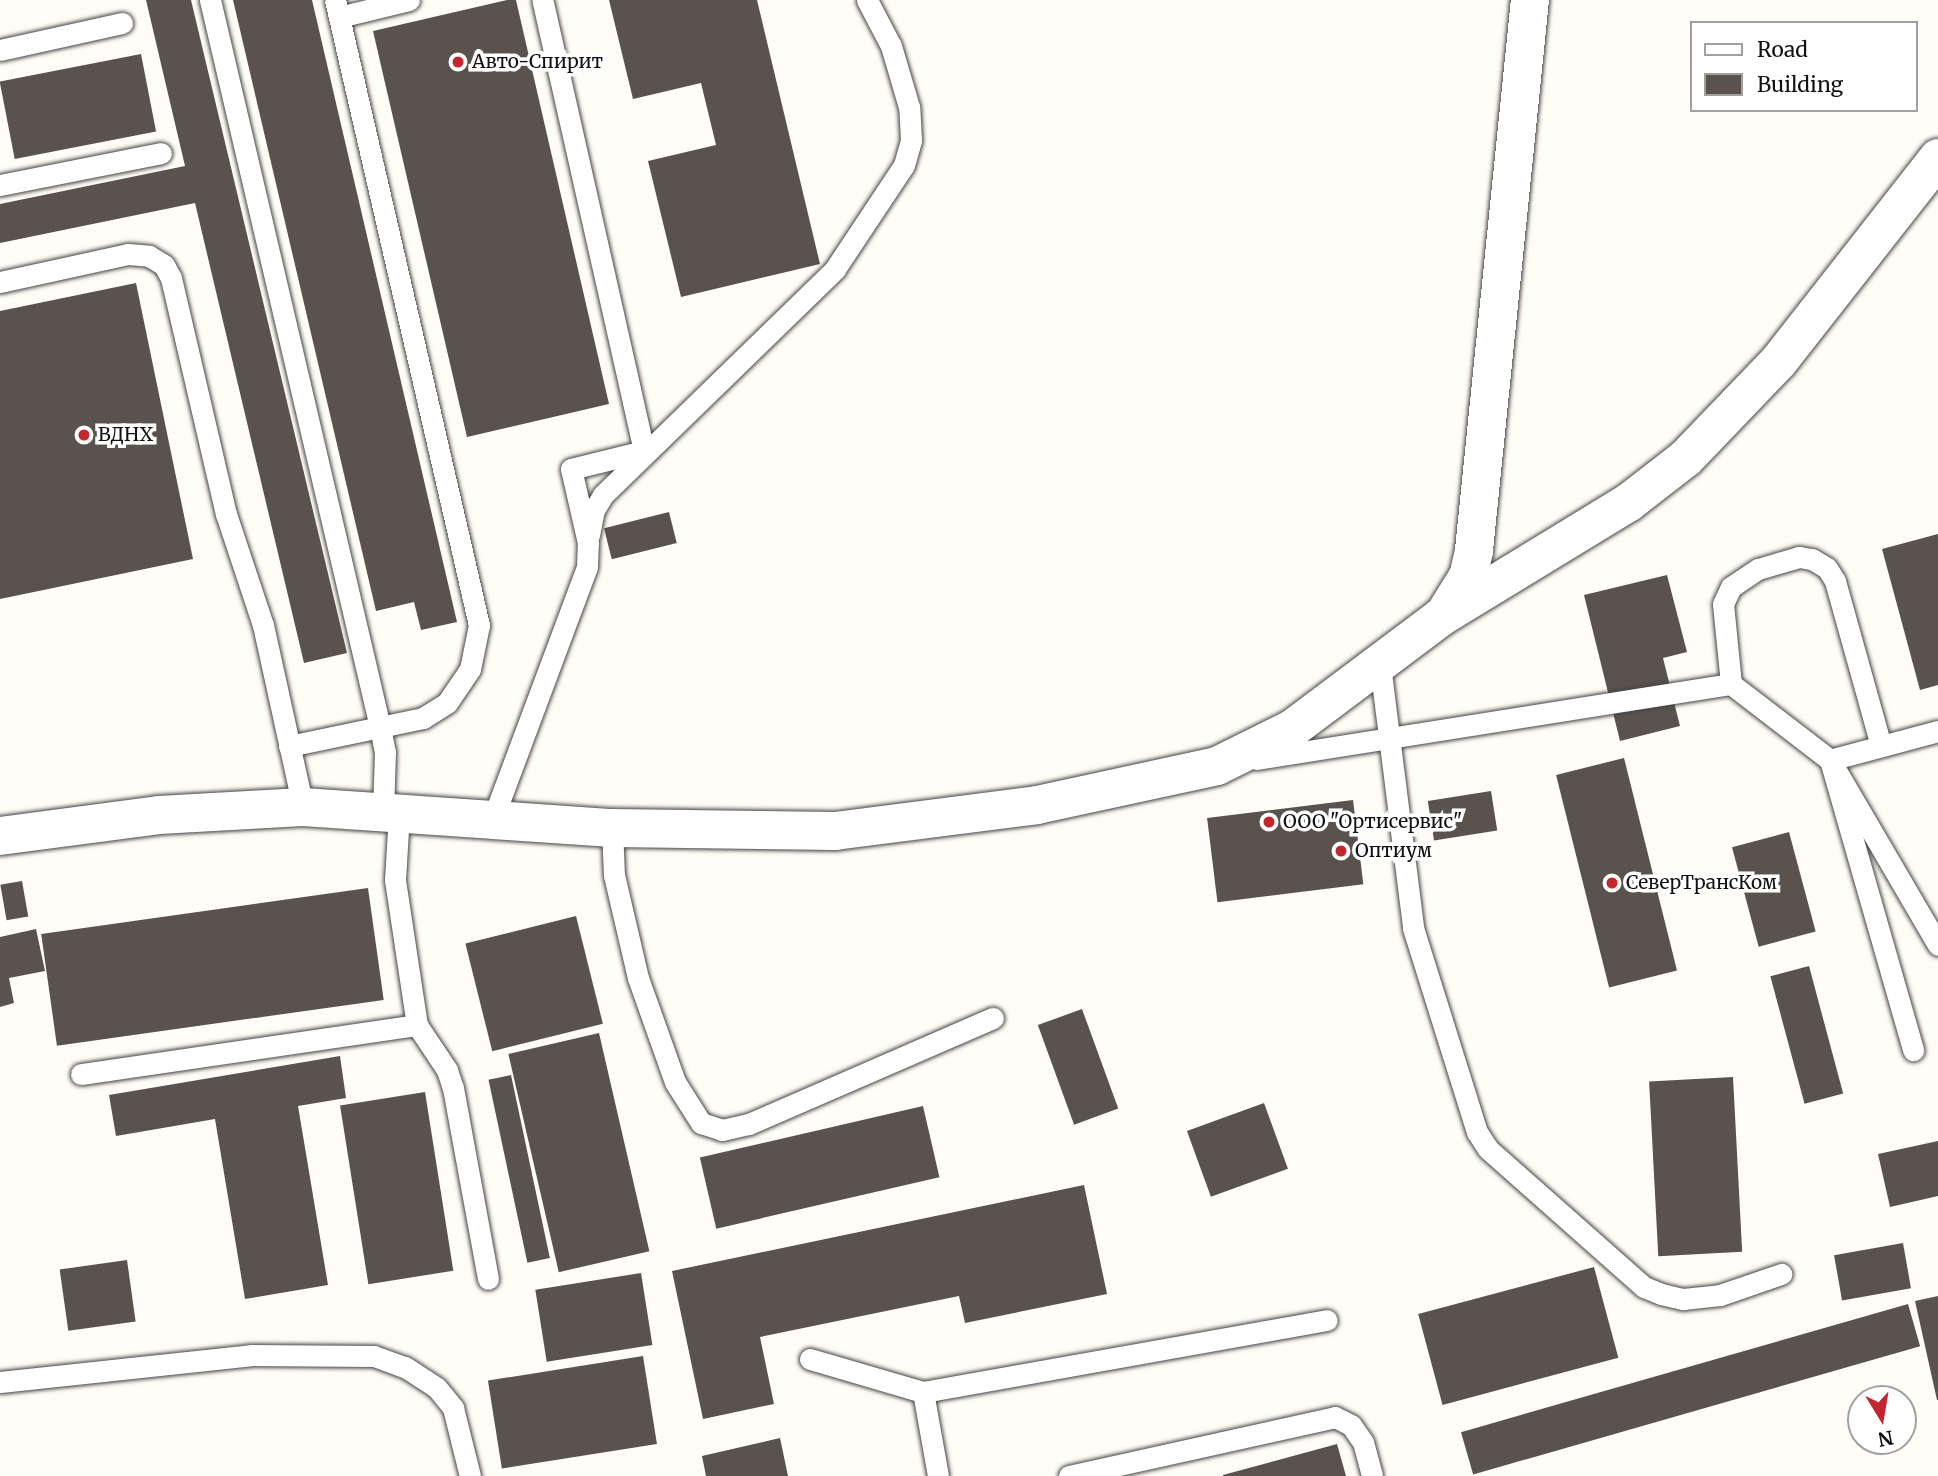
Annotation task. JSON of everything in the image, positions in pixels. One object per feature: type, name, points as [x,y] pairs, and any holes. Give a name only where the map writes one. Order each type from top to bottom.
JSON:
[{"type":"street","points":[[1441,617],[1459,595],[1474,550],[1530,0]]},
{"type":"street","points":[[0,836],[159,815],[303,807],[612,828],[809,831],[928,822],[1100,794],[1217,766],[1292,729],[1441,617],[1628,503],[1686,458],[1779,361],[1938,158]]},
{"type":"lane","points":[[210,0],[380,727],[391,812],[395,880],[417,1025],[447,1070],[453,1088],[488,1279]]},
{"type":"lane","points":[[289,746],[423,718],[447,703],[470,669],[479,625],[337,8],[409,0]]},
{"type":"lane","points":[[542,0],[644,451]]},
{"type":"lane","points":[[492,821],[559,652],[587,568],[594,510],[644,451],[835,268],[904,165],[911,140],[909,107],[891,46],[867,0]]},
{"type":"lane","points":[[0,50],[122,23]]},
{"type":"lane","points":[[0,185],[161,153]]},
{"type":"lane","points":[[0,282],[128,254],[149,256],[164,265],[171,278],[226,514],[262,625],[303,807]]},
{"type":"lane","points":[[588,543],[571,469],[644,451]]},
{"type":"lane","points":[[1731,684],[1723,604],[1731,587],[1758,569],[1799,557],[1812,559],[1827,568],[1835,581],[1881,746]]},
{"type":"lane","points":[[1380,665],[1418,947],[1477,1132],[1488,1149],[1644,1287],[1661,1294],[1683,1298],[1720,1295],[1781,1274]]},
{"type":"lane","points":[[1217,766],[1389,736],[1731,684],[1830,760],[1938,945]]},
{"type":"lane","points":[[1830,760],[1938,731]]},
{"type":"lane","points":[[1830,760],[1913,1050]]},
{"type":"lane","points":[[612,828],[614,875],[638,978],[675,1082],[701,1123],[722,1130],[749,1124],[993,1018]]},
{"type":"lane","points":[[81,1074],[417,1025]]},
{"type":"lane","points":[[810,1359],[923,1392],[1327,1320]]},
{"type":"lane","points":[[0,1382],[251,1355],[374,1356],[405,1367],[437,1388],[453,1408],[470,1476]]},
{"type":"lane","points":[[923,1392],[938,1476]]},
{"type":"lane","points":[[1069,1476],[1335,1417],[1351,1425],[1363,1442],[1372,1476]]},
{"type":"building","points":[[146,0],[191,0],[347,653],[304,663],[195,203],[0,243],[0,204],[185,166]]},
{"type":"building","points":[[233,0],[312,0],[457,622],[421,630],[414,602],[376,611]]},
{"type":"building","points":[[516,0],[609,404],[467,437],[373,31]]},
{"type":"building","points":[[609,0],[757,0],[820,264],[681,297],[648,161],[716,145],[701,83],[633,99]]},
{"type":"building","points":[[141,54],[156,132],[15,159],[0,81]]},
{"type":"building","name":"ВДНХ","points":[[136,283],[193,559],[0,599],[0,311]]},
{"type":"building","points":[[669,512],[677,543],[612,559],[604,528]]},
{"type":"building","points":[[1938,534],[1938,685],[1920,690],[1882,549]]},
{"type":"building","points":[[1667,575],[1687,652],[1663,658],[1680,726],[1620,741],[1584,595]]},
{"type":"building","points":[[1624,758],[1677,970],[1609,987],[1556,775]]},
{"type":"building","points":[[1491,791],[1497,831],[1434,841],[1428,801]]},
{"type":"building","points":[[1353,800],[1363,884],[1217,902],[1207,818]]},
{"type":"building","points":[[1789,832],[1816,931],[1759,947],[1732,847]]},
{"type":"building","points":[[22,881],[28,916],[7,920],[0,885]]},
{"type":"building","points":[[368,888],[384,1000],[57,1046],[41,934]]},
{"type":"building","points":[[576,916],[603,1024],[492,1051],[465,944]]},
{"type":"building","points":[[36,929],[45,971],[9,978],[14,1003],[0,1007],[0,937]]},
{"type":"building","points":[[1809,966],[1843,1094],[1805,1104],[1770,976]]},
{"type":"building","points":[[1082,1009],[1118,1109],[1074,1125],[1038,1025]]},
{"type":"building","points":[[599,1033],[649,1251],[559,1272],[508,1054]]},
{"type":"building","points":[[340,1056],[346,1098],[298,1106],[328,1285],[245,1299],[215,1119],[116,1136],[109,1095]]},
{"type":"building","points":[[511,1075],[550,1258],[527,1263],[489,1080]]},
{"type":"building","points":[[1733,1077],[1742,1252],[1658,1256],[1649,1081]]},
{"type":"building","points":[[425,1092],[453,1271],[368,1284],[340,1105]]},
{"type":"building","points":[[1264,1103],[1288,1169],[1211,1197],[1187,1131]]},
{"type":"building","points":[[923,1106],[939,1177],[716,1229],[700,1158]]},
{"type":"building","points":[[1938,1141],[1938,1196],[1890,1207],[1878,1154]]},
{"type":"building","points":[[1084,1185],[1107,1294],[965,1323],[959,1296],[760,1337],[774,1404],[703,1419],[672,1271]]},
{"type":"building","points":[[1903,1243],[1911,1288],[1842,1300],[1834,1255]]},
{"type":"building","points":[[127,1260],[136,1321],[68,1331],[60,1269]]},
{"type":"building","points":[[1594,1267],[1618,1358],[1443,1405],[1418,1314]]},
{"type":"building","points":[[641,1273],[652,1345],[547,1362],[535,1290]]},
{"type":"building","points":[[1938,1296],[1938,1400],[1937,1400],[1915,1301]]},
{"type":"building","points":[[1908,1304],[1920,1346],[1473,1474],[1461,1432]]},
{"type":"building","points":[[643,1356],[657,1444],[502,1468],[488,1381]]},
{"type":"building","points":[[780,1438],[788,1476],[706,1476],[702,1456]]},
{"type":"building","points":[[1337,1444],[1346,1476],[1223,1476],[1223,1475]]},
{"type":"place","name":"Авто-Спирит","points":[[458,62]]},
{"type":"place","name":"ВДНХ","points":[[84,435]]},
{"type":"place","name":"ООО \"Ортисервис\"","points":[[1269,822]]},
{"type":"place","name":"Оптиум","points":[[1341,851]]},
{"type":"place","name":"СеверТрансКом","points":[[1612,883]]}]
